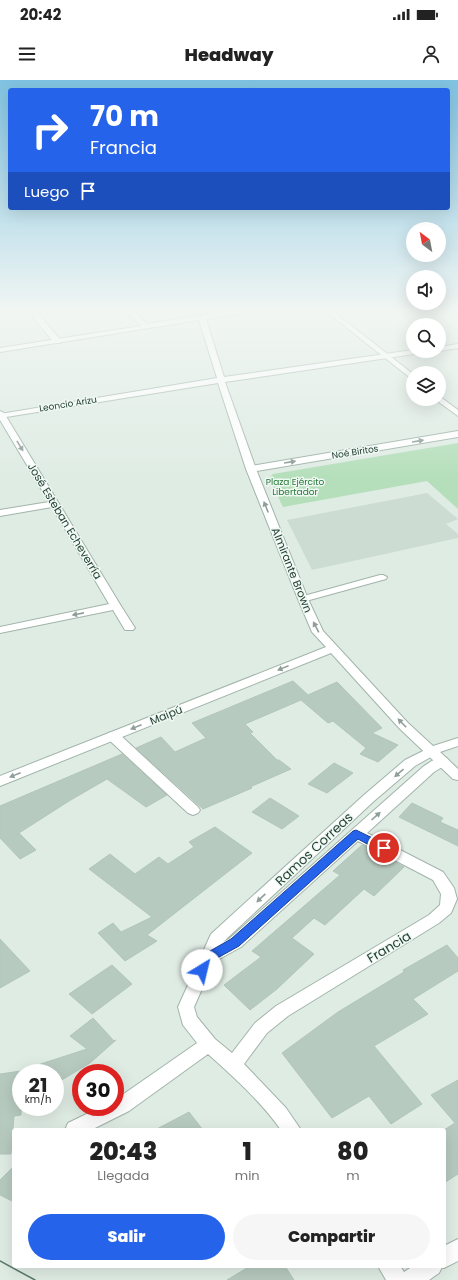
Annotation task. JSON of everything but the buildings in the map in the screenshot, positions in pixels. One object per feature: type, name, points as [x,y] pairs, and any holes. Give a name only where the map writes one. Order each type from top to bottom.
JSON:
[{"type":"street","name":"Almirante Brown","points":[[216,365],[251,469],[303,599],[318,632],[404,726],[458,776]]},
{"type":"street","name":"Leoncio Arizu","points":[[1,415],[324,365]]},
{"type":"street","points":[[397,365],[406,372]]},
{"type":"street","points":[[446,404],[458,414]]},
{"type":"street","name":"José Esteban Echeverría","points":[[1,415],[129,628]]},
{"type":"street","name":"Noé Biritos","points":[[251,469],[458,434]]},
{"type":"street","points":[[0,513],[54,504]]},
{"type":"street","points":[[0,630],[116,606]]},
{"type":"street","name":"Maipú","points":[[0,781],[332,649]]},
{"type":"street","points":[[113,736],[193,810]]},
{"type":"street","points":[[431,750],[458,742]]},
{"type":"street","name":"Ramos Correas","points":[[209,1044],[189,1020],[186,1007],[218,938],[369,798],[410,763],[431,750]]},
{"type":"street","name":"Ramos Correas","points":[[208,958],[235,943],[429,769],[442,761]]},
{"type":"street","name":"Francia","points":[[233,1065],[261,1028],[282,1011],[434,919],[444,912],[449,904],[447,887],[438,876],[356,834]]},
{"type":"street","points":[[76,1128],[123,1105],[209,1044],[233,1065],[280,1114],[290,1128]]},
{"type":"street","points":[[446,1257],[458,1249]]},
{"type":"street","points":[[389,1268],[398,1280]]},
{"type":"street","points":[[410,1280],[429,1268]]},
{"type":"lane","points":[[303,599],[383,577]]},
{"type":"shaded area","points":[[427,493],[458,519],[446,524],[458,534],[458,538],[312,570],[287,520]]},
{"type":"green space","name":"Plaza Ejército Libertador","points":[[458,443],[458,509],[427,481],[283,507],[269,478],[273,474]]},
{"type":"tram line","points":[[0,1261],[12,1268]]},
{"type":"tram line","points":[[13,1268],[35,1280]]},
{"type":"route","points":[[202,970],[208,958],[235,943],[356,834],[384,848]]}]
